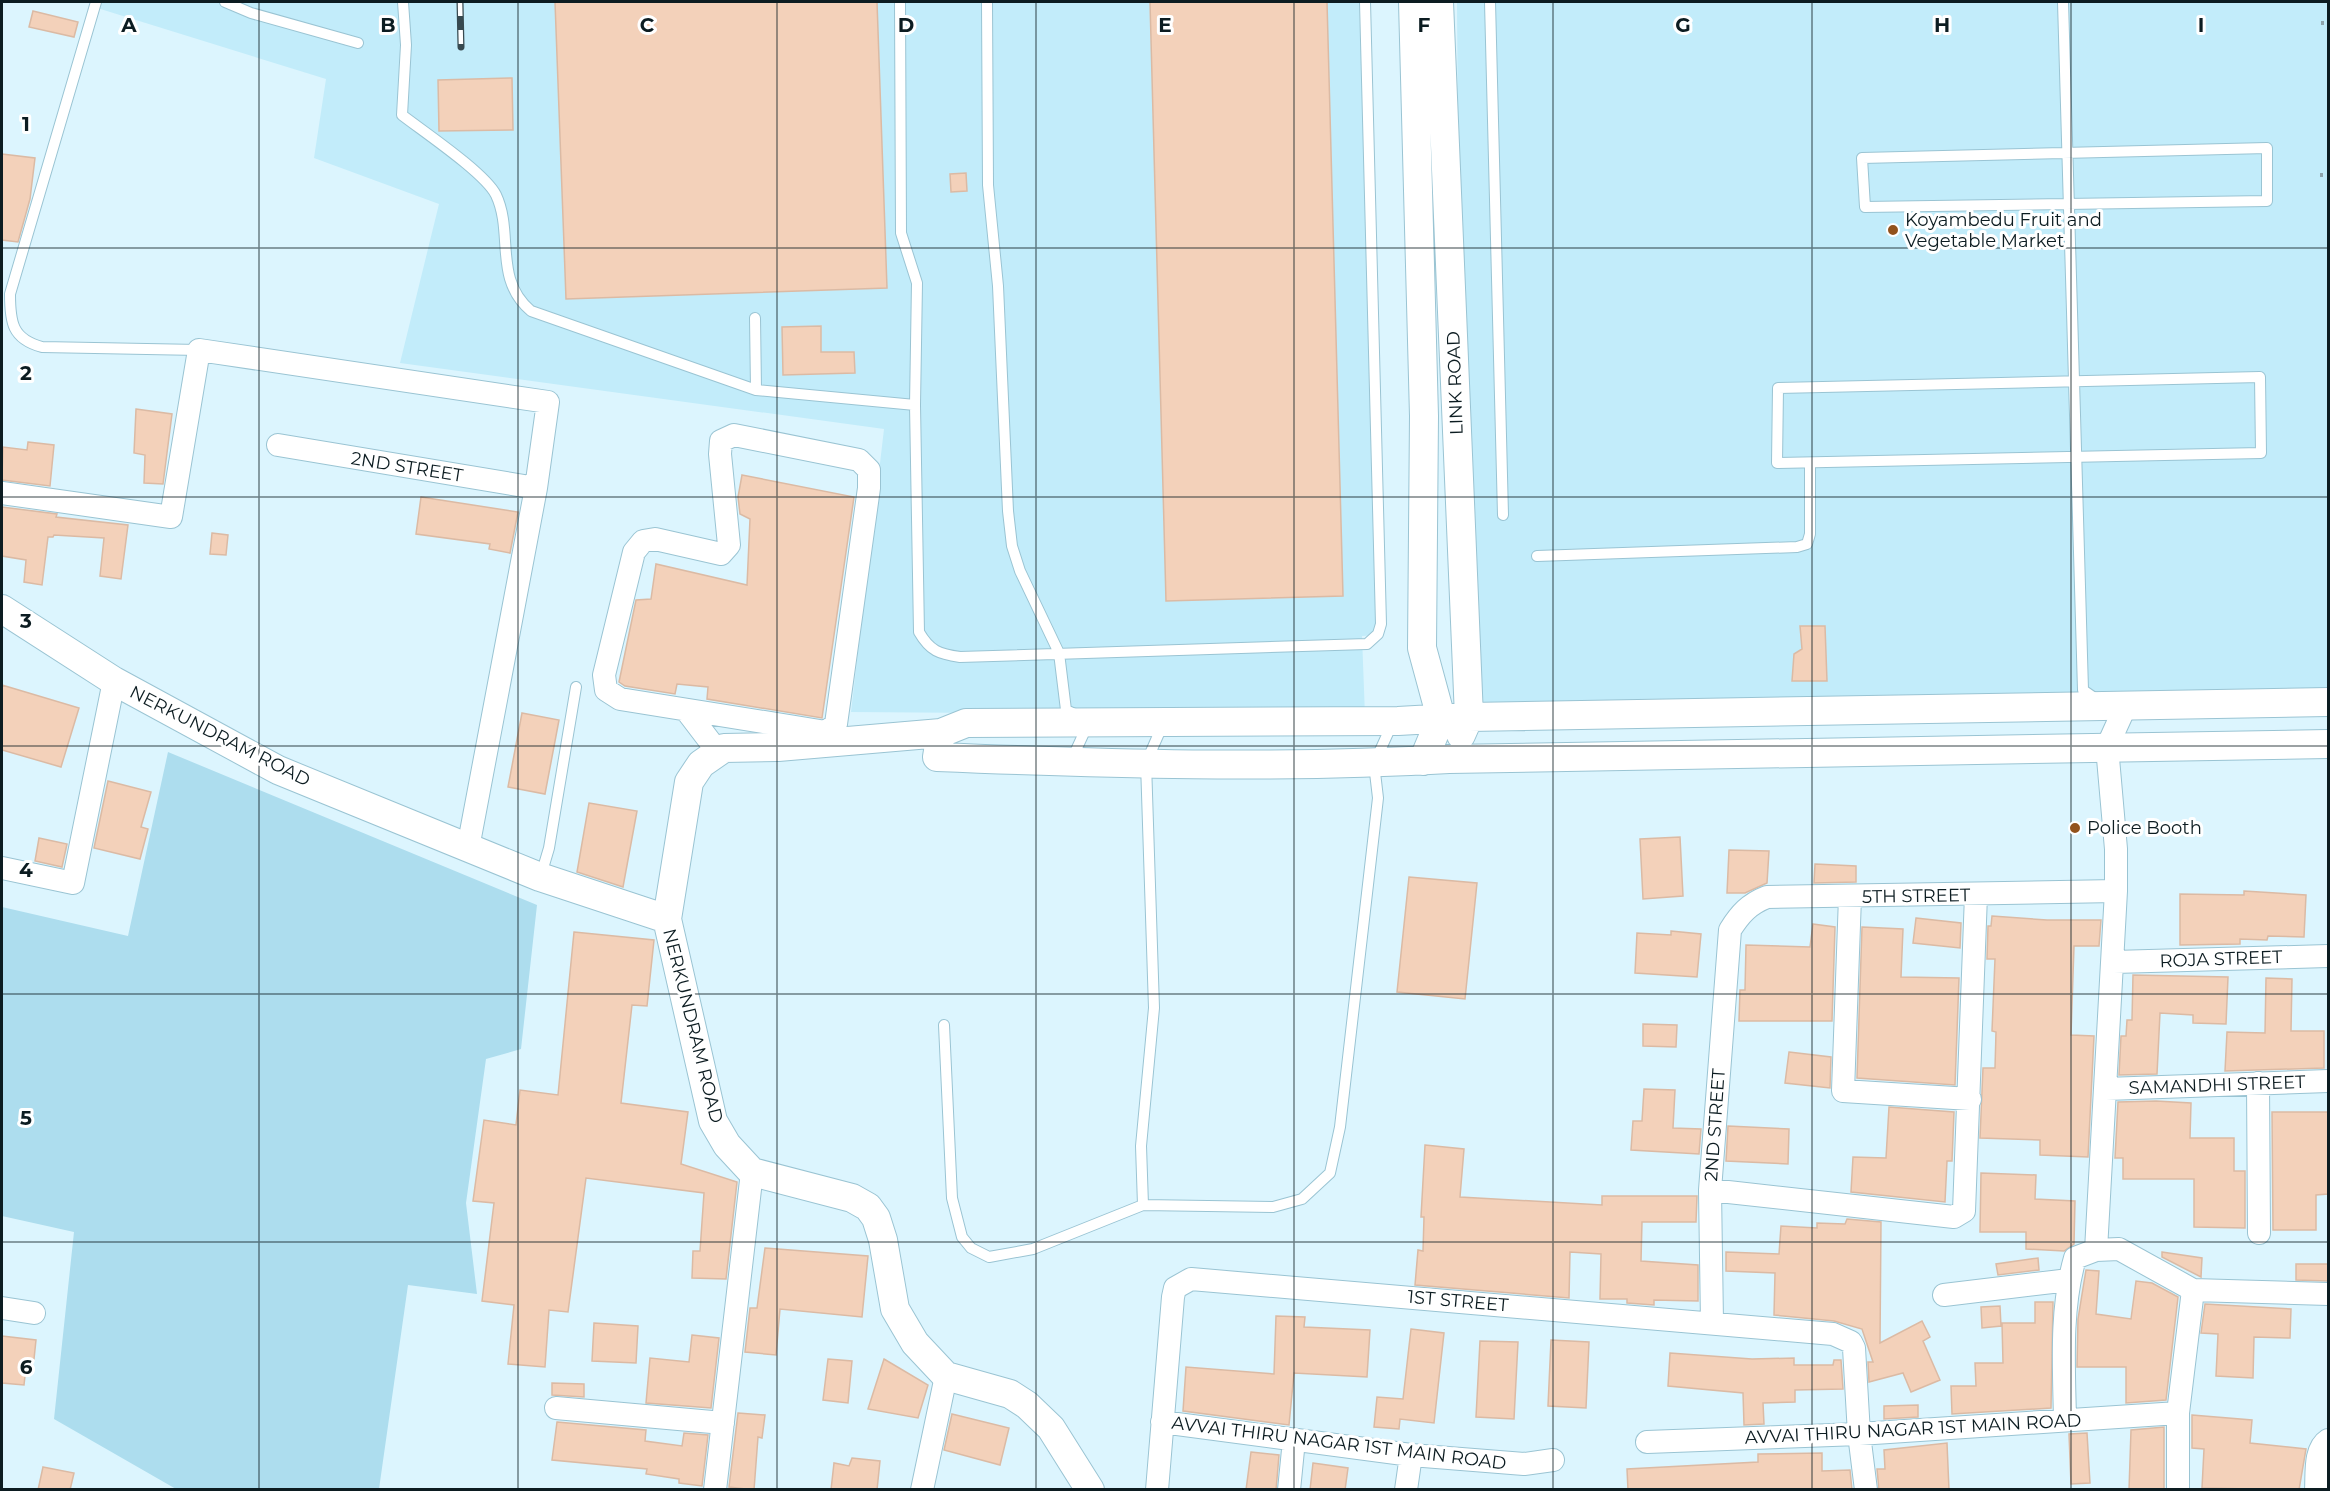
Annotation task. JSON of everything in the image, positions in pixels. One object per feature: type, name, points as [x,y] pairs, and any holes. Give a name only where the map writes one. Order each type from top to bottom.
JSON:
[{"type":"street","points":[[1413,2],[1424,416],[1422,648],[1441,718],[1436,760]]},
{"type":"street","name":"LINK ROAD","points":[[1436,760],[1469,717],[1439,2]]},
{"type":"street","points":[[2,493],[171,517],[199,350],[548,402],[536,488],[468,848]]},
{"type":"street","points":[[667,920],[689,782],[701,764],[724,748],[779,736],[826,732],[836,723],[869,488],[869,470],[859,460],[734,435],[721,441],[720,454],[729,545],[721,554],[655,539],[643,540],[634,552],[604,675],[606,690],[620,699],[686,710],[779,736],[941,733],[966,723],[1393,721],[1469,717],[2328,702]]},
{"type":"street","name":"2ND STREET","points":[[278,445],[536,488]]},
{"type":"street","name":"NERKUNDRAM ROAD","points":[[2,609],[114,681],[278,770],[540,878],[667,920],[714,1121],[727,1145],[752,1172]]},
{"type":"street","points":[[2,868],[73,882],[114,681]]},
{"type":"street","points":[[2096,1250],[2114,962],[2116,849],[2107,747],[2115,705]]},
{"type":"street","points":[[686,710],[718,752]]},
{"type":"street","points":[[941,733],[937,757],[1070,763],[1374,764],[1436,760],[2328,744]]},
{"type":"street","name":"5TH STREET","points":[[1730,930],[1741,914],[1753,903],[1767,897],[2116,891]]},
{"type":"street","points":[[1710,1190],[1954,1217],[1964,1211],[1976,894]]},
{"type":"street","points":[[1850,897],[1843,1091],[1970,1099]]},
{"type":"street","name":"2ND STREET","points":[[1712,1322],[1710,1190],[1730,930]]},
{"type":"street","name":"ROJA STREET","points":[[2114,962],[2328,956]]},
{"type":"street","name":"SAMANDHI STREET","points":[[2106,1089],[2328,1081]]},
{"type":"street","points":[[2258,1083],[2259,1233]]},
{"type":"street","points":[[715,1490],[752,1172],[852,1198],[868,1208],[876,1218],[883,1240],[895,1309],[915,1343],[946,1376],[1010,1394],[1028,1405],[1051,1428],[1090,1490]]},
{"type":"street","points":[[2065,1420],[2064,1360],[2069,1280],[2075,1258],[2096,1250],[2119,1249],[2193,1290],[2328,1294]]},
{"type":"street","name":"1ST STREET","points":[[1157,1490],[1173,1297],[1175,1288],[1191,1279],[1833,1334],[1851,1342],[1854,1348],[1859,1434]]},
{"type":"street","points":[[1944,1295],[2069,1280]]},
{"type":"street","points":[[2178,1490],[2178,1413],[2193,1290]]},
{"type":"street","points":[[2,1308],[34,1312]]},
{"type":"street","points":[[922,1490],[946,1376]]},
{"type":"street","points":[[556,1408],[723,1423]]},
{"type":"street","name":"AVVAI THIRU NAGAR 1ST MAIN ROAD","points":[[1647,1442],[1859,1434],[2178,1413]]},
{"type":"street","name":"AVVAI THIRU NAGAR 1ST MAIN ROAD","points":[[1162,1422],[1411,1455],[1524,1464],[1553,1460]]},
{"type":"street","points":[[1859,1434],[1866,1490]]},
{"type":"street","points":[[1289,1490],[1294,1440]]},
{"type":"street","points":[[2316,1490],[2319,1454],[2322,1445],[2328,1440]]},
{"type":"street","points":[[1406,1490],[1411,1455]]},
{"type":"lane","points":[[96,2],[10,294],[10,319],[18,334],[29,344],[42,347],[199,350]]},
{"type":"lane","points":[[225,2],[251,13],[358,43]]},
{"type":"lane","points":[[403,2],[406,45],[402,115],[477,175],[496,196],[511,286],[520,301],[531,310],[756,390],[915,405]]},
{"type":"lane","points":[[900,2],[901,233],[917,283],[915,405],[920,632],[936,653],[960,657],[1367,644],[1378,634],[1381,624],[1365,2]]},
{"type":"lane","points":[[987,2],[988,185],[998,286],[1008,511],[1012,546],[1020,571],[1059,653],[1066,710],[1089,721],[1070,763]]},
{"type":"lane","points":[[1490,2],[1503,515]]},
{"type":"lane","points":[[2063,2],[2083,690],[2115,705]]},
{"type":"lane","points":[[2267,148],[2267,201],[2068,204],[1865,207],[1862,158],[2267,148]]},
{"type":"lane","points":[[755,318],[756,390]]},
{"type":"lane","points":[[2260,377],[2261,453],[2075,457],[1778,463],[1778,388],[2260,377]]},
{"type":"lane","points":[[1537,556],[1797,547],[1807,544],[1810,534],[1810,463]]},
{"type":"lane","points":[[540,878],[549,848],[576,687]]},
{"type":"lane","points":[[1143,1205],[1141,1146],[1154,1008],[1146,763],[1164,721]]},
{"type":"lane","points":[[944,1025],[952,1198],[962,1237],[970,1248],[989,1257],[1033,1249],[1143,1205],[1273,1207],[1302,1199],[1330,1173],[1340,1127],[1378,798],[1374,764],[1393,721]]},
{"type":"path","points":[[2321,23],[2328,23]]},
{"type":"path","points":[[2320,175],[2328,175]]},
{"type":"shaded area","points":[[95,2],[1359,2],[1384,635],[1362,636],[1365,716],[851,712],[884,429],[400,363],[439,204],[314,158],[326,79],[94,7]]},
{"type":"shaded area","name":"Koyambedu Fruit and Vegetable Market","points":[[1457,2],[2328,2],[2328,698],[1465,714],[1460,458]]},
{"type":"shaded area","points":[[168,752],[537,905],[521,1049],[486,1059],[466,1203],[477,1294],[408,1285],[379,1489],[176,1489],[54,1419],[74,1232],[2,1216],[2,907],[128,936]]},
{"type":"building","points":[[555,2],[877,2],[887,288],[566,299]]},
{"type":"building","points":[[1150,2],[1327,2],[1343,596],[1166,601]]},
{"type":"building","points":[[33,11],[78,22],[74,37],[29,27]]},
{"type":"building","points":[[512,78],[513,130],[439,131],[438,80]]},
{"type":"building","points":[[2,154],[35,158],[30,199],[18,242],[2,240]]},
{"type":"building","points":[[966,173],[967,191],[951,192],[950,174]]},
{"type":"building","points":[[821,326],[821,352],[854,352],[855,373],[783,375],[782,327]]},
{"type":"building","points":[[136,409],[172,414],[163,484],[144,483],[145,455],[134,453]]},
{"type":"building","points":[[28,442],[54,445],[50,486],[2,480],[3,447],[27,450]]},
{"type":"building","points":[[742,475],[854,497],[822,718],[707,699],[708,687],[677,684],[675,694],[625,686],[619,682],[636,600],[651,599],[656,564],[747,585],[750,519],[740,514],[738,497]]},
{"type":"building","points":[[421,497],[518,512],[510,553],[489,549],[490,544],[416,534]]},
{"type":"building","points":[[2,507],[57,514],[56,517],[128,525],[121,579],[100,576],[104,538],[54,535],[48,537],[42,585],[24,582],[26,560],[2,556]]},
{"type":"building","points":[[212,533],[228,535],[226,555],[210,554]]},
{"type":"building","points":[[1800,626],[1825,626],[1827,681],[1792,681],[1794,654],[1802,649]]},
{"type":"building","points":[[2,685],[79,708],[61,767],[2,750]]},
{"type":"building","points":[[522,713],[559,720],[545,794],[508,787]]},
{"type":"building","points":[[108,781],[151,792],[141,827],[148,829],[140,859],[94,848]]},
{"type":"building","points":[[589,803],[637,811],[623,887],[577,872]]},
{"type":"building","points":[[1680,837],[1683,896],[1643,899],[1640,839]]},
{"type":"building","points":[[39,838],[67,844],[62,867],[35,861]]},
{"type":"building","points":[[1729,850],[1769,851],[1767,883],[1745,893],[1727,893]]},
{"type":"building","points":[[1815,864],[1856,866],[1856,882],[1814,883]]},
{"type":"building","points":[[1409,877],[1477,883],[1465,999],[1397,992]]},
{"type":"building","points":[[2244,891],[2306,895],[2304,937],[2268,936],[2267,940],[2240,939],[2240,944],[2180,945],[2180,894],[2244,895]]},
{"type":"building","points":[[1992,916],[2047,920],[2101,920],[2099,946],[2074,946],[2071,1035],[2094,1036],[2088,1157],[2040,1155],[2040,1140],[1980,1138],[1983,1068],[1995,1068],[1996,1032],[1992,1031],[1995,959],[1987,959],[1988,926],[1991,926]]},
{"type":"building","points":[[1916,918],[1961,923],[1960,948],[1913,943]]},
{"type":"building","points":[[1813,924],[1835,927],[1832,1021],[1739,1021],[1740,990],[1745,990],[1746,945],[1810,947]]},
{"type":"building","points":[[1862,927],[1903,929],[1901,977],[1959,978],[1955,1085],[1857,1078]]},
{"type":"building","points":[[1671,931],[1701,934],[1697,977],[1635,973],[1637,933],[1671,935]]},
{"type":"building","points":[[574,932],[654,940],[647,1006],[632,1005],[621,1103],[688,1112],[681,1164],[737,1182],[726,1279],[692,1278],[693,1251],[700,1251],[704,1193],[586,1178],[568,1312],[549,1310],[545,1367],[508,1364],[514,1305],[482,1301],[494,1203],[473,1201],[484,1120],[516,1125],[520,1090],[558,1095]]},
{"type":"building","points":[[2133,975],[2228,977],[2226,1024],[2193,1023],[2193,1015],[2160,1013],[2157,1074],[2119,1075],[2121,1036],[2126,1036],[2127,1020],[2132,1020]]},
{"type":"building","points":[[2266,978],[2292,979],[2291,1031],[2324,1031],[2324,1068],[2225,1071],[2227,1032],[2265,1033]]},
{"type":"building","points":[[1643,1024],[1677,1025],[1676,1047],[1643,1046]]},
{"type":"building","points":[[1789,1052],[1831,1057],[1830,1088],[1785,1083]]},
{"type":"building","points":[[1644,1089],[1675,1090],[1673,1128],[1701,1129],[1699,1154],[1631,1150],[1633,1121],[1642,1121]]},
{"type":"building","points":[[2118,1102],[2191,1103],[2190,1138],[2234,1138],[2234,1171],[2245,1171],[2245,1228],[2194,1227],[2194,1179],[2123,1179],[2123,1158],[2115,1158]]},
{"type":"building","points":[[1889,1107],[1954,1112],[1952,1161],[1947,1161],[1945,1202],[1851,1192],[1853,1157],[1886,1158]]},
{"type":"building","points":[[2272,1112],[2328,1112],[2328,1194],[2316,1195],[2316,1230],[2273,1230]]},
{"type":"building","points":[[1728,1126],[1789,1129],[1788,1164],[1726,1161]]},
{"type":"building","points":[[1425,1145],[1464,1149],[1460,1197],[1602,1205],[1602,1196],[1697,1196],[1696,1222],[1642,1222],[1641,1261],[1698,1265],[1698,1301],[1654,1300],[1654,1305],[1627,1303],[1627,1299],[1600,1299],[1601,1254],[1570,1252],[1569,1298],[1415,1285],[1418,1250],[1423,1251],[1424,1217],[1421,1217]]},
{"type":"building","points":[[1981,1173],[2036,1175],[2035,1199],[2075,1201],[2074,1244],[2064,1251],[2026,1249],[2026,1232],[1980,1232]]},
{"type":"building","points":[[1847,1219],[1881,1222],[1880,1343],[1922,1321],[1930,1337],[1923,1341],[1940,1380],[1911,1392],[1903,1373],[1869,1382],[1868,1362],[1873,1362],[1862,1329],[1834,1321],[1774,1315],[1775,1273],[1726,1271],[1726,1252],[1779,1254],[1781,1226],[1817,1228],[1817,1223],[1845,1224]]},
{"type":"building","points":[[765,1248],[868,1256],[862,1317],[780,1309],[776,1355],[745,1352],[750,1308],[757,1308]]},
{"type":"building","points":[[2162,1252],[2202,1258],[2201,1277],[2162,1257]]},
{"type":"building","points":[[2038,1258],[2039,1270],[1998,1275],[1996,1264]]},
{"type":"building","points":[[2296,1264],[2328,1264],[2328,1281],[2296,1280]]},
{"type":"building","points":[[2086,1270],[2099,1271],[2096,1314],[2131,1319],[2136,1281],[2152,1283],[2178,1297],[2166,1400],[2126,1403],[2126,1367],[2077,1367],[2078,1319]]},
{"type":"building","points":[[2035,1302],[2053,1302],[2051,1408],[1952,1414],[1951,1386],[1976,1386],[1975,1363],[2003,1363],[2002,1323],[2035,1323]]},
{"type":"building","points":[[2205,1304],[2291,1309],[2290,1338],[2254,1337],[2253,1378],[2216,1376],[2218,1334],[2201,1333]]},
{"type":"building","points":[[2000,1306],[2001,1326],[1982,1328],[1981,1307]]},
{"type":"building","points":[[1276,1316],[1305,1317],[1304,1327],[1370,1330],[1367,1377],[1294,1373],[1289,1425],[1183,1411],[1186,1367],[1274,1374]]},
{"type":"building","points":[[594,1323],[638,1326],[636,1363],[592,1361]]},
{"type":"building","points":[[1411,1329],[1444,1333],[1434,1423],[1400,1419],[1399,1429],[1374,1427],[1377,1397],[1403,1399]]},
{"type":"building","points":[[692,1335],[719,1338],[711,1408],[646,1403],[650,1358],[689,1362]]},
{"type":"building","points":[[2,1336],[36,1340],[34,1359],[27,1358],[24,1385],[2,1383]]},
{"type":"building","points":[[1551,1340],[1589,1342],[1586,1408],[1548,1406]]},
{"type":"building","points":[[1480,1341],[1518,1342],[1514,1419],[1476,1417]]},
{"type":"building","points":[[1670,1353],[1752,1359],[1794,1358],[1794,1365],[1833,1365],[1834,1360],[1841,1360],[1843,1389],[1795,1390],[1795,1402],[1763,1403],[1764,1424],[1744,1425],[1743,1393],[1668,1386]]},
{"type":"building","points":[[828,1359],[852,1361],[848,1403],[823,1400]]},
{"type":"building","points":[[884,1359],[928,1385],[918,1418],[868,1409]]},
{"type":"building","points":[[552,1383],[584,1384],[584,1397],[552,1395]]},
{"type":"building","points":[[1918,1405],[1918,1417],[1884,1419],[1884,1406]]},
{"type":"building","points":[[738,1413],[765,1415],[762,1438],[758,1437],[754,1490],[729,1487]]},
{"type":"building","points":[[952,1414],[1009,1428],[1000,1465],[944,1450]]},
{"type":"building","points":[[2192,1415],[2252,1420],[2250,1443],[2306,1449],[2299,1490],[2202,1488],[2204,1449],[2192,1448]]},
{"type":"building","points":[[557,1422],[646,1430],[645,1441],[682,1446],[684,1433],[708,1435],[702,1486],[679,1483],[679,1479],[646,1474],[647,1469],[552,1460]]},
{"type":"building","points":[[2164,1427],[2164,1490],[2129,1490],[2131,1430]]},
{"type":"building","points":[[2087,1433],[2090,1483],[2071,1484],[2069,1434]]},
{"type":"building","points":[[1947,1443],[1949,1490],[1879,1490],[1877,1469],[1885,1469],[1884,1450]]},
{"type":"building","points":[[1251,1452],[1279,1455],[1276,1490],[1246,1490]]},
{"type":"building","points":[[1822,1453],[1822,1471],[1850,1470],[1852,1490],[1628,1490],[1627,1469],[1758,1462],[1758,1454]]},
{"type":"building","points":[[852,1458],[880,1461],[877,1490],[831,1490],[834,1463],[849,1466]]},
{"type":"building","points":[[1313,1463],[1348,1468],[1345,1490],[1310,1490]]},
{"type":"building","points":[[43,1467],[74,1473],[70,1490],[38,1490]]},
{"type":"railway","points":[[460,2],[461,47]]},
{"type":"place","name":"Koyambedu Fruit and Vegetable Market","points":[[1893,230]]},
{"type":"place","name":"Police Booth","points":[[2075,828]]}]
